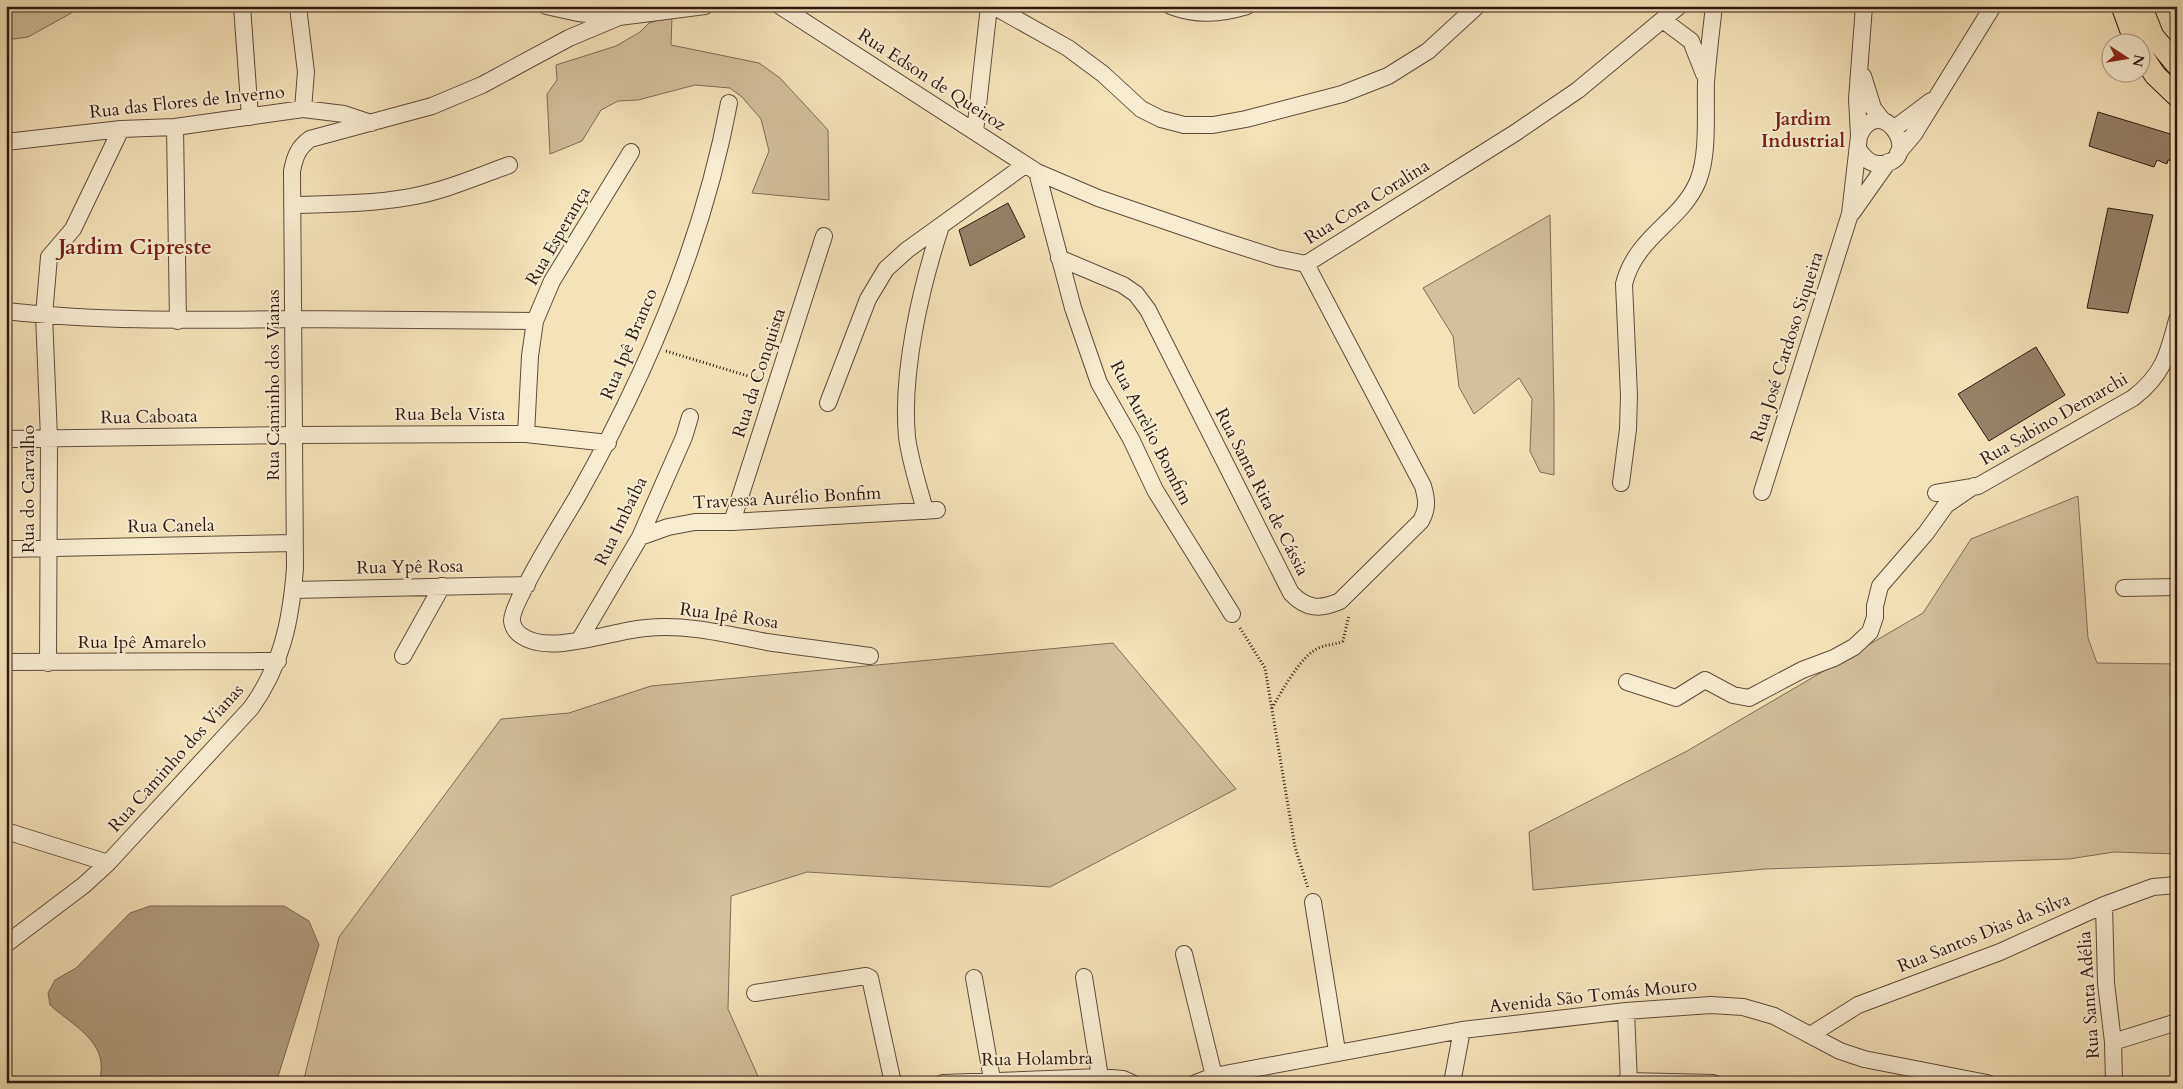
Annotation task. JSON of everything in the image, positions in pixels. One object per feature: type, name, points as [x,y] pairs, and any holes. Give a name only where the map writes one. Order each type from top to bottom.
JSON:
[{"type":"main road","points":[[2122,6],[2131,32]]},
{"type":"main road","points":[[2141,6],[2153,36],[2177,66]]},
{"type":"main road","points":[[2150,67],[2155,75],[2177,96]]},
{"type":"street","points":[[242,6],[250,116]]},
{"type":"street","points":[[546,6],[578,13],[619,17]]},
{"type":"street","name":"Rua Caminho dos Vianas","points":[[6,944],[84,885],[108,863],[252,708],[268,684],[278,661],[293,590],[292,171],[295,156],[300,146],[310,139],[432,106],[482,85],[569,38],[619,17],[705,6]]},
{"type":"street","name":"Rua Edson de Queiroz","points":[[780,6],[1031,168]]},
{"type":"street","points":[[975,132],[991,6],[1068,48],[1103,74],[1141,109],[1161,119],[1184,125],[1213,125],[1246,119],[1342,94],[1388,76],[1428,51],[1477,6]]},
{"type":"street","points":[[1171,6],[1186,12],[1247,6]]},
{"type":"street","name":"Rua Cora Coralina","points":[[1031,168],[1098,198],[1277,258],[1306,264],[1515,133],[1570,96],[1679,6]]},
{"type":"street","points":[[1621,483],[1628,429],[1629,396],[1624,284],[1628,267],[1638,251],[1690,195],[1698,180],[1703,159],[1706,80],[1714,6]]},
{"type":"street","points":[[1864,6],[1861,67],[1868,97],[1889,124],[1900,140],[1893,158],[1881,164],[1868,161],[1859,143],[1871,123],[1889,124]]},
{"type":"street","name":"Rua José Cardoso Siqueira","points":[[1850,214],[1914,134],[1992,6]]},
{"type":"street","points":[[298,7],[306,72],[303,109]]},
{"type":"street","points":[[1663,20],[1691,41],[1706,80]]},
{"type":"street","name":"Rua José Cardoso Siqueira","points":[[1762,492],[1850,214],[1859,143],[1857,99],[1861,67]]},
{"type":"street","name":"Rua José Cardoso Siqueira","points":[[1889,124],[1935,98]]},
{"type":"street","name":"Rua Ipê Branco","points":[[524,638],[516,631],[512,621],[514,610],[608,443],[653,346],[710,186],[729,103]]},
{"type":"street","name":"Rua das Flores de Inverno","points":[[6,142],[120,129],[175,127],[303,109],[344,114],[371,123]]},
{"type":"street","points":[[175,127],[178,321]]},
{"type":"street","name":"Rua do Carvalho","points":[[48,663],[49,438],[44,315],[50,256],[73,229],[120,129]]},
{"type":"street","name":"Rua Esperança","points":[[526,434],[530,356],[535,321],[552,281],[631,152]]},
{"type":"street","points":[[292,205],[373,202],[412,197],[451,186],[508,165]]},
{"type":"street","points":[[828,403],[868,299],[886,269],[907,250],[941,226],[1031,168]]},
{"type":"street","name":"Rua Aurèlio Bomfim","points":[[1031,168],[1059,258],[1072,308],[1099,383],[1131,439],[1155,490],[1232,614]]},
{"type":"street","name":"Travessa Aurélio Bonfim","points":[[640,536],[695,522],[732,522],[931,511],[907,438],[907,390],[928,266],[941,226]]},
{"type":"street","name":"Rua da Conquista","points":[[732,522],[824,236]]},
{"type":"street","name":"Rua Santa Rita de Cássia","points":[[1059,258],[1123,285],[1136,294],[1148,310],[1291,593],[1300,602],[1312,607],[1326,607],[1340,601],[1421,521],[1426,511],[1427,498],[1306,264]]},
{"type":"street","points":[[6,311],[44,315],[178,321],[292,319],[535,321]]},
{"type":"street","name":"Rua Sabino Demarchi","points":[[1936,493],[1974,486],[2133,398],[2148,386],[2160,370],[2168,353],[2177,320]]},
{"type":"street","name":"Rua Imbaíba","points":[[580,640],[640,536],[684,437],[690,417]]},
{"type":"street","name":"Rua Caboata","points":[[6,439],[293,434]]},
{"type":"street","name":"Rua Bela Vista","points":[[293,434],[526,434],[608,443]]},
{"type":"street","points":[[1627,682],[1676,698],[1704,680],[1733,695],[1749,698],[1802,670],[1834,658],[1854,646],[1870,632],[1875,617],[1875,606],[1880,586],[1926,533],[1946,504],[1974,486]]},
{"type":"street","name":"Rua Canela","points":[[6,549],[294,543]]},
{"type":"street","name":"Rua Ypê Rosa","points":[[293,590],[527,584]]},
{"type":"street","points":[[403,656],[442,586]]},
{"type":"street","points":[[2124,588],[2177,587]]},
{"type":"street","name":"Rua Ipê Rosa","points":[[524,638],[550,645],[646,628],[674,627],[720,631],[764,641],[870,656]]},
{"type":"street","name":"Rua Ipê Amarelo","points":[[6,662],[278,661]]},
{"type":"street","points":[[6,831],[108,863]]},
{"type":"street","name":"Rua Santos Dias da Silva","points":[[1812,1034],[1858,1005],[2000,952],[2104,905],[2153,887],[2177,885]]},
{"type":"street","points":[[1312,902],[1337,1051]]},
{"type":"street","name":"Rua Santa Adélia","points":[[2104,905],[2106,983],[2113,1042],[2114,1083]]},
{"type":"street","points":[[1184,954],[1214,1076]]},
{"type":"street","points":[[756,992],[866,976],[870,978],[893,1083]]},
{"type":"street","points":[[1084,977],[1100,1077]]},
{"type":"street","points":[[974,978],[982,1081]]},
{"type":"street","name":"Avenida São Tomás Mouro","points":[[1196,1083],[1214,1076],[1337,1051],[1462,1030],[1626,1011],[1711,1005],[1743,1007],[1774,1016],[1812,1034],[1840,1051],[1864,1059],[1986,1083]]},
{"type":"street","points":[[1626,1011],[1627,1082],[1712,1083]]},
{"type":"street","points":[[2113,1042],[2177,1022]]},
{"type":"street","points":[[1452,1083],[1462,1030]]},
{"type":"street","name":"Rua Holambra","points":[[943,1083],[1100,1077],[1123,1079],[1132,1083]]},
{"type":"path","points":[[653,346],[776,385]]},
{"type":"path","points":[[1271,708],[1306,658],[1320,647],[1335,645],[1343,640],[1355,586]]},
{"type":"path","points":[[1232,614],[1265,668],[1295,847],[1312,902]]},
{"type":"shaded area","points":[[6,6],[84,6],[28,37],[6,40]]},
{"type":"shaded area","points":[[672,16],[671,45],[759,63],[780,78],[828,130],[829,200],[752,193],[769,151],[761,119],[742,97],[730,88],[695,85],[638,100],[618,101],[601,110],[582,141],[550,154],[547,94],[557,80],[556,65],[616,46],[640,32],[649,23]]},
{"type":"shaded area","points":[[1550,215],[1554,475],[1540,472],[1530,451],[1532,399],[1519,378],[1474,414],[1459,387],[1453,336],[1423,288]]},
{"type":"shaded area","points":[[2078,496],[2088,638],[2097,663],[2177,664],[2177,854],[2114,852],[2069,859],[1765,869],[1533,890],[1529,832],[1687,751],[1923,613],[1971,539]]},
{"type":"shaded area","points":[[1113,643],[1236,789],[1050,887],[807,872],[731,896],[728,1009],[761,1083],[303,1083],[339,937],[501,719],[569,713],[651,686]]},
{"type":"shaded area","points":[[150,906],[284,906],[309,921],[319,945],[276,1083],[100,1083],[101,1063],[95,1045],[81,1030],[50,1005],[48,993],[55,980],[76,968],[130,913]]},
{"type":"building","points":[[2098,112],[2177,136],[2175,161],[2168,160],[2167,164],[2157,160],[2154,167],[2089,146]]},
{"type":"building","points":[[1008,203],[1025,237],[970,266],[959,230]]},
{"type":"building","points":[[2108,208],[2153,215],[2128,313],[2087,308]]},
{"type":"building","points":[[2036,347],[2065,395],[1989,441],[1958,394]]},
{"type":"district","name":"Jardim Industrial","points":[[1803,130]]},
{"type":"district","name":"Jardim Cipreste","points":[[135,247]]}]
